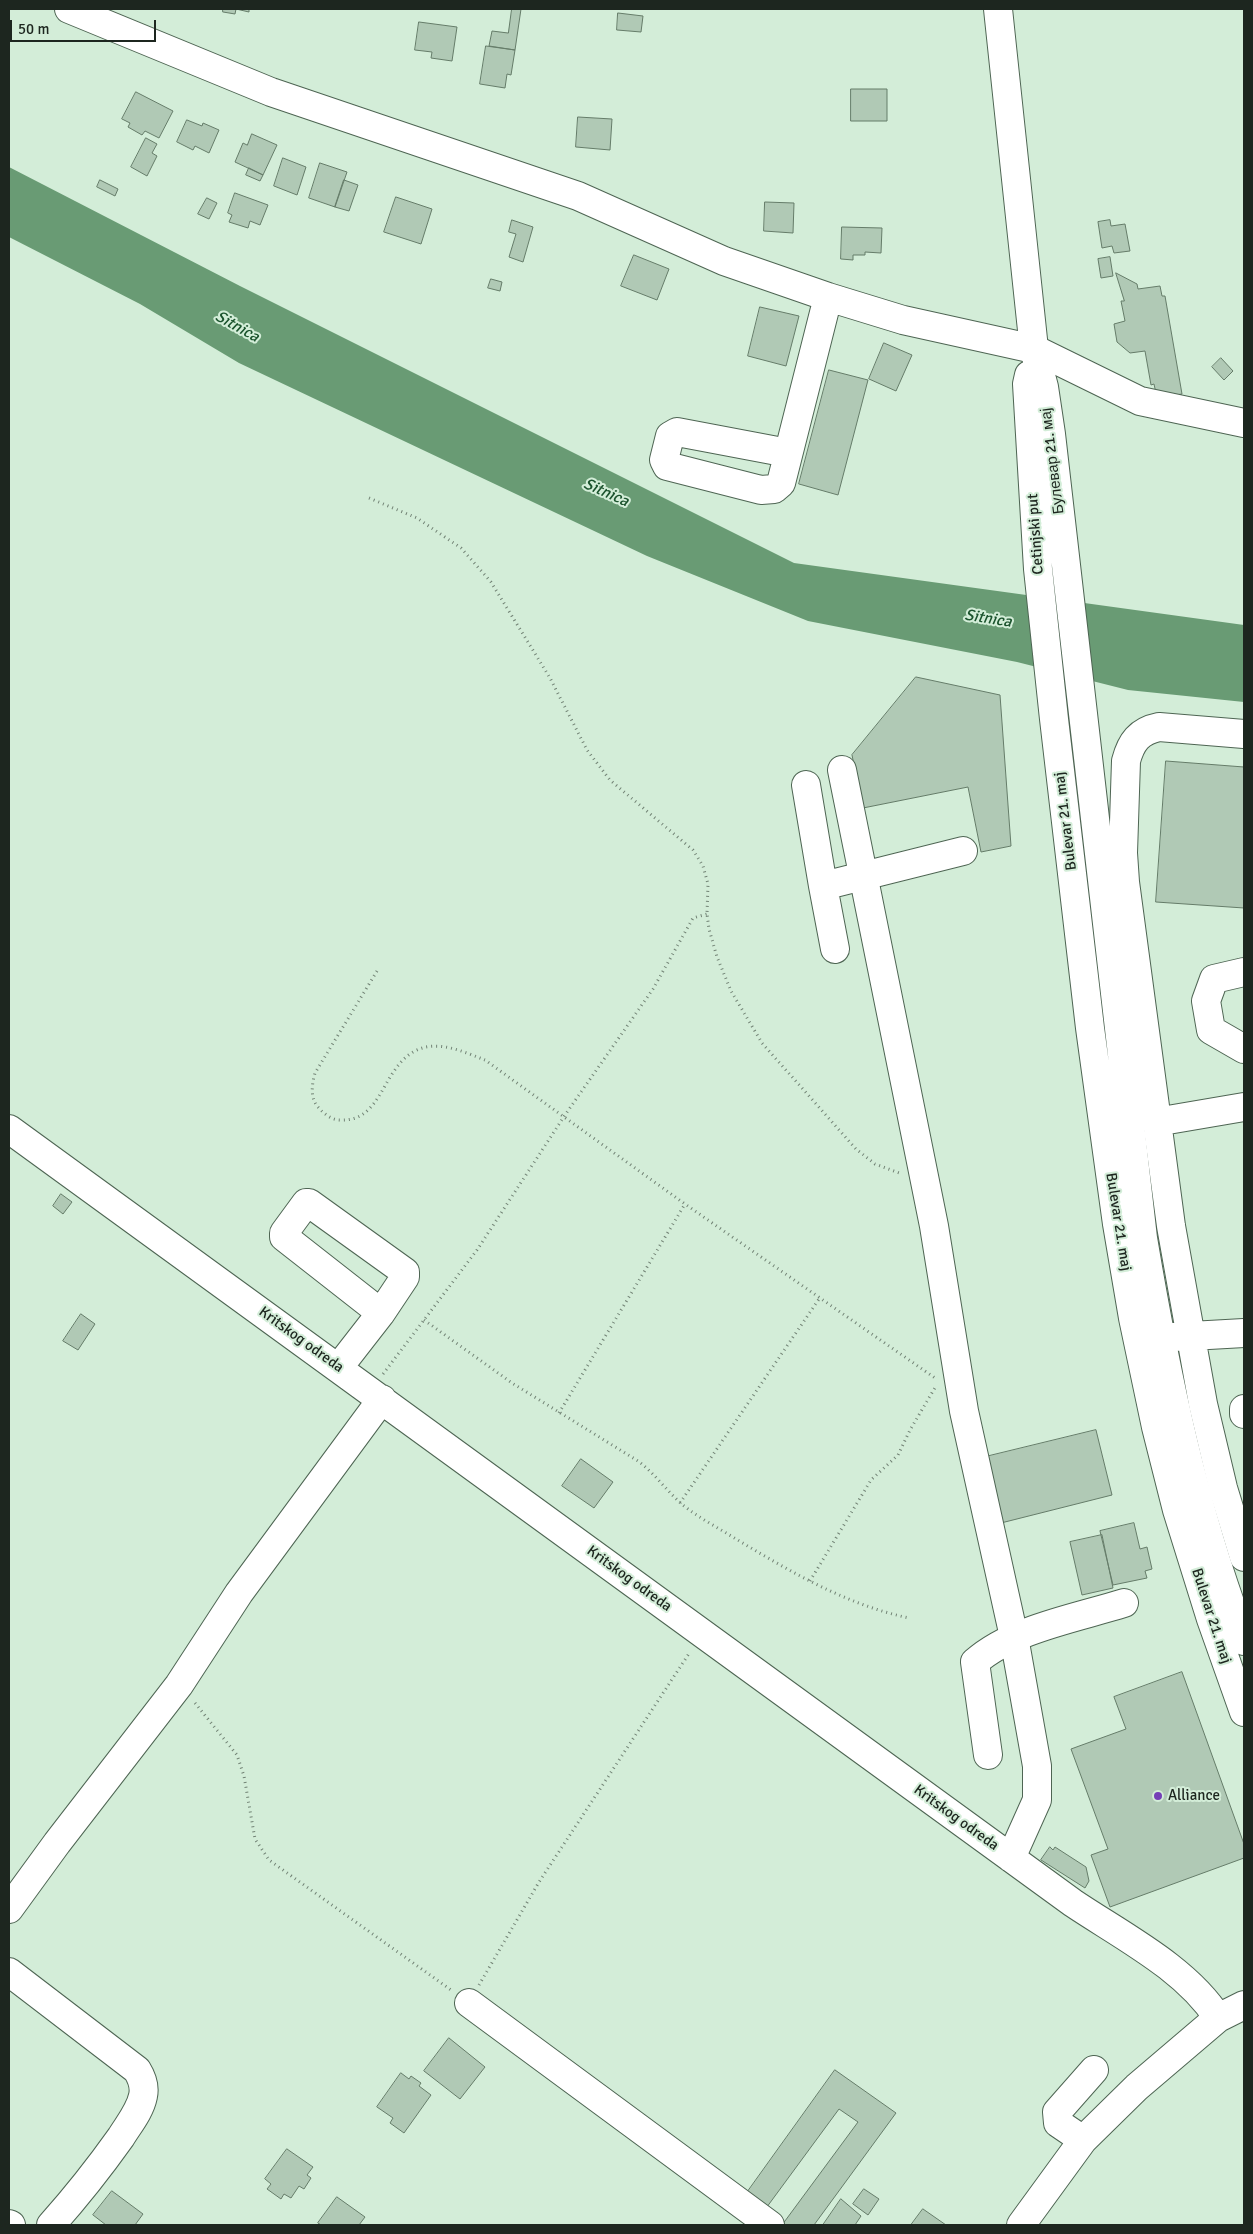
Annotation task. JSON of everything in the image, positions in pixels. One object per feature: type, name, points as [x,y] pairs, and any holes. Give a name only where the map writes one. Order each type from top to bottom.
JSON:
[{"type":"street","points":[[69,9],[271,92],[578,196],[724,261],[828,297],[903,320],[1034,349],[1140,401],[1244,423]]},
{"type":"street","points":[[998,9],[1034,349]]},
{"type":"street","points":[[788,453],[828,297]]},
{"type":"street","name":"Cetinjski put","points":[[1034,349],[1027,384],[1038,569],[1054,720]]},
{"type":"street","name":"Булевар 21. мај","points":[[1034,349],[1044,387],[1066,574]]},
{"type":"street","name":"Cetinjski put","points":[[1066,574],[1082,717]]},
{"type":"street","name":"Bulevar 21. maj","points":[[1082,717],[1110,854],[1142,1228],[1159,1337],[1200,1506],[1217,1563],[1244,1641]]},
{"type":"street","name":"Bulevar 21. maj","points":[[1054,720],[1092,1038],[1117,1224],[1133,1318],[1156,1427],[1177,1510],[1211,1620],[1244,1712]]},
{"type":"street","points":[[1243,1547],[1224,1488],[1203,1404],[1171,1226],[1156,1122],[1110,854],[1129,747],[1135,738],[1158,726],[1244,734]]},
{"type":"street","points":[[842,770],[934,1226],[964,1411],[1014,1637],[1037,1766],[1037,1800],[1011,1858]]},
{"type":"street","points":[[806,785],[835,949]]},
{"type":"street","points":[[823,886],[963,851]]},
{"type":"street","points":[[1244,972],[1214,979],[1206,1001],[1211,1030],[1244,1048]]},
{"type":"street","points":[[1156,1122],[1244,1107]]},
{"type":"street","name":"Kritskog odreda","points":[[9,1130],[339,1367],[1011,1858],[1186,1980],[1202,1994],[1218,2018]]},
{"type":"street","points":[[339,1367],[381,1313]]},
{"type":"street","points":[[1159,1337],[1244,1333]]},
{"type":"street","points":[[9,1909],[57,1843],[179,1685],[239,1593],[376,1395]]},
{"type":"street","points":[[1244,1409],[1244,1414]]},
{"type":"street","points":[[988,1755],[975,1662],[988,1651],[1014,1637],[1124,1603]]},
{"type":"street","points":[[9,1972],[137,2070],[143,2084],[144,2092],[140,2107],[128,2126],[104,2162],[51,2225]]},
{"type":"street","points":[[469,2003],[770,2225]]},
{"type":"street","points":[[1021,2225],[1083,2140],[1137,2087],[1218,2018],[1244,2006]]},
{"type":"street","points":[[1083,2140],[1058,2123],[1057,2112],[1094,2070]]},
{"type":"path","points":[[369,498],[417,518],[461,548],[490,582],[550,678],[587,750],[610,780],[693,850],[703,866],[708,884],[707,914],[713,942],[731,991],[747,1019],[777,1061],[822,1112],[866,1157],[899,1175],[923,1170]]},
{"type":"path","points":[[376,1395],[424,1320],[477,1250],[565,1116],[653,988],[692,918],[707,914]]},
{"type":"path","points":[[377,971],[315,1073],[312,1089],[316,1105],[324,1114],[335,1120],[351,1121],[364,1115],[374,1104],[398,1063],[416,1050],[436,1046],[459,1050],[485,1060],[685,1204],[939,1381],[914,1423],[898,1455],[871,1480],[810,1581]]},
{"type":"path","points":[[559,1413],[685,1204]]},
{"type":"path","points":[[680,1503],[819,1298]]},
{"type":"path","points":[[424,1320],[512,1383],[648,1468],[680,1503],[754,1550],[838,1596],[886,1613],[909,1618]]},
{"type":"path","points":[[179,1685],[237,1755],[244,1776],[255,1839],[269,1860],[469,2003],[539,1882],[702,1633]]},
{"type":"water","name":"Sitnica","points":[[9,167],[240,286],[794,563],[1244,625],[1244,702],[1128,690],[1017,662],[808,621],[647,556],[239,363],[140,304],[9,237]]},
{"type":"building","points":[[223,9],[236,9],[235,14],[223,12]]},
{"type":"building","points":[[236,9],[249,9],[249,12]]},
{"type":"building","points":[[512,9],[521,9],[515,50],[489,46],[492,31],[508,33]]},
{"type":"building","points":[[618,13],[643,16],[641,32],[617,30]]},
{"type":"building","points":[[419,22],[457,27],[452,61],[431,58],[432,52],[415,50]]},
{"type":"building","points":[[486,46],[515,50],[511,75],[507,74],[505,88],[480,84]]},
{"type":"building","points":[[851,89],[887,89],[887,121],[851,121]]},
{"type":"building","points":[[136,92],[173,111],[159,138],[145,131],[142,135],[128,127],[130,123],[122,119]]},
{"type":"building","points":[[578,117],[612,119],[610,150],[576,147]]},
{"type":"building","points":[[187,120],[202,126],[203,123],[219,130],[209,153],[195,146],[193,150],[177,142]]},
{"type":"building","points":[[252,134],[277,145],[263,175],[235,162],[243,143],[247,145]]},
{"type":"building","points":[[146,138],[157,144],[152,153],[157,156],[147,176],[131,167]]},
{"type":"building","points":[[283,158],[306,167],[297,195],[274,186]]},
{"type":"building","points":[[320,163],[347,172],[335,207],[309,198]]},
{"type":"building","points":[[249,168],[263,175],[260,181],[246,175]]},
{"type":"building","points":[[100,180],[118,189],[115,196],[97,187]]},
{"type":"building","points":[[344,180],[358,185],[349,211],[335,207]]},
{"type":"building","points":[[235,193],[268,205],[260,225],[250,221],[248,228],[229,222],[232,215],[228,213]]},
{"type":"building","points":[[396,197],[432,209],[421,244],[384,232]]},
{"type":"building","points":[[207,198],[217,203],[209,219],[198,214]]},
{"type":"building","points":[[765,202],[794,203],[793,233],[764,231]]},
{"type":"building","points":[[512,220],[533,227],[523,262],[509,257],[516,234],[509,232]]},
{"type":"building","points":[[1110,220],[1111,226],[1125,224],[1130,251],[1114,253],[1112,246],[1102,248],[1098,222]]},
{"type":"building","points":[[842,227],[882,228],[881,253],[865,252],[865,255],[853,255],[853,260],[841,259]]},
{"type":"building","points":[[634,255],[669,269],[657,300],[621,286]]},
{"type":"building","points":[[1110,257],[1113,276],[1101,278],[1098,259]]},
{"type":"building","points":[[1116,273],[1137,284],[1138,289],[1160,286],[1162,296],[1165,296],[1182,394],[1157,398],[1154,384],[1151,385],[1145,351],[1130,353],[1117,342],[1114,324],[1125,321],[1121,301],[1124,301]]},
{"type":"building","points":[[491,279],[502,282],[500,291],[488,288]]},
{"type":"building","points":[[760,307],[799,316],[786,366],[748,356]]},
{"type":"building","points":[[884,343],[912,355],[896,391],[869,379]]},
{"type":"building","points":[[1221,358],[1233,371],[1224,380],[1212,367]]},
{"type":"building","points":[[829,370],[868,380],[838,495],[799,484]]},
{"type":"building","points":[[916,677],[1000,695],[1011,846],[981,852],[968,787],[863,808],[852,755]]},
{"type":"building","points":[[1166,761],[1244,767],[1244,908],[1156,902]]},
{"type":"building","points":[[61,1194],[72,1202],[63,1214],[53,1206]]},
{"type":"building","points":[[81,1314],[95,1324],[78,1350],[63,1341]]},
{"type":"building","points":[[1096,1430],[1112,1495],[997,1524],[981,1458]]},
{"type":"building","points":[[581,1459],[613,1482],[594,1508],[562,1486]]},
{"type":"building","points":[[1134,1523],[1140,1549],[1147,1547],[1152,1569],[1145,1571],[1147,1578],[1113,1585],[1100,1531]]},
{"type":"building","points":[[1102,1535],[1113,1588],[1082,1595],[1070,1542]]},
{"type":"building","name":"Alliance","points":[[1182,1672],[1244,1844],[1244,1858],[1110,1907],[1091,1855],[1108,1849],[1071,1749],[1126,1729],[1114,1697]]},
{"type":"building","points":[[1050,1847],[1053,1850],[1055,1847],[1086,1867],[1089,1881],[1085,1888],[1041,1860]]},
{"type":"building","points":[[449,2038],[485,2067],[460,2099],[424,2071]]},
{"type":"building","points":[[835,2070],[896,2113],[814,2225],[782,2225],[858,2122],[839,2109],[761,2215],[741,2201]]},
{"type":"building","points":[[401,2073],[409,2079],[411,2076],[421,2083],[419,2086],[431,2095],[404,2133],[390,2123],[393,2118],[377,2107]]},
{"type":"building","points":[[287,2149],[313,2167],[307,2175],[311,2178],[304,2189],[299,2186],[291,2198],[284,2194],[281,2199],[267,2189],[271,2184],[265,2179]]},
{"type":"building","points":[[864,2189],[879,2199],[868,2215],[853,2204]]},
{"type":"building","points":[[112,2191],[143,2214],[135,2225],[106,2225],[93,2215]]},
{"type":"building","points":[[337,2197],[365,2217],[359,2225],[321,2225],[318,2223]]},
{"type":"building","points":[[841,2199],[861,2216],[855,2225],[823,2225]]},
{"type":"building","points":[[923,2209],[946,2225],[911,2225]]},
{"type":"place","name":"Alliance","points":[[1158,1796]]}]
